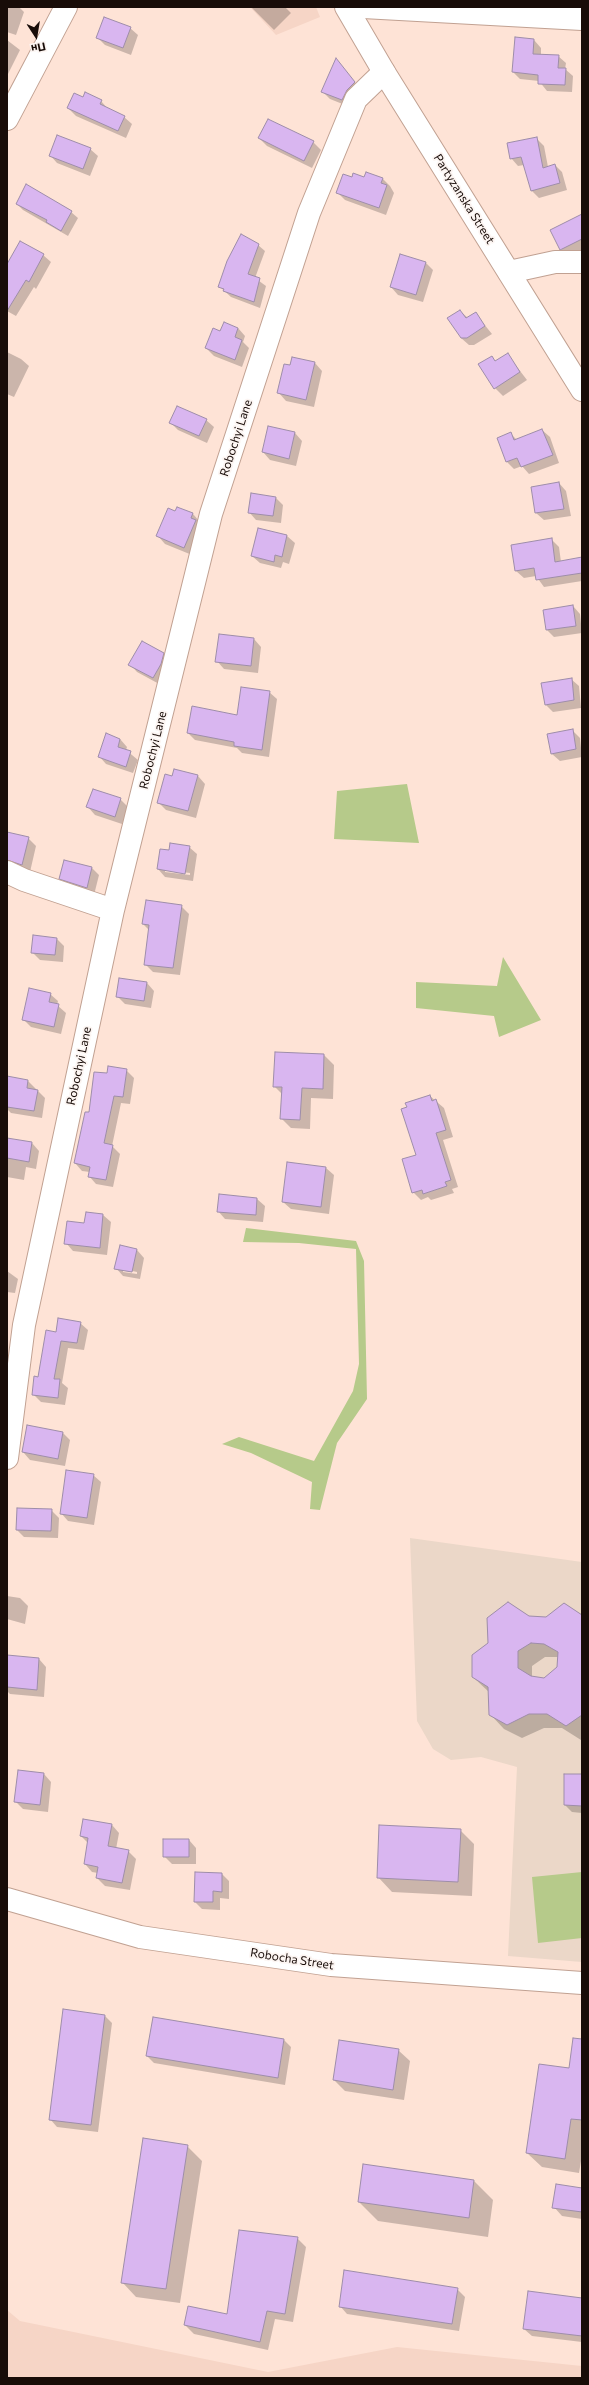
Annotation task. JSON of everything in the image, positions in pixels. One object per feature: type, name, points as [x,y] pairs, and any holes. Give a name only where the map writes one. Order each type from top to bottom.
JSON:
[{"type":"street","points":[[7,119],[66,7]]},
{"type":"street","name":"Partyzanska Street","points":[[346,7],[384,72],[582,390]]},
{"type":"street","points":[[363,7],[582,19]]},
{"type":"street","name":"Robochyi Lane","points":[[7,1458],[28,1304],[113,910],[212,514],[304,228],[356,99],[384,72]]},
{"type":"street","points":[[509,272],[555,262],[582,262]]},
{"type":"street","points":[[7,872],[24,880],[113,910]]},
{"type":"street","name":"Robocha Street","points":[[7,1899],[140,1937],[331,1965],[582,1983]]},
{"type":"shaded area","points":[[250,7],[316,7],[320,17],[276,35]]},
{"type":"shaded area","points":[[410,1538],[582,1562],[582,1962],[508,1956],[517,1767],[481,1757],[451,1760],[433,1749],[417,1721]]},
{"type":"shaded area","points":[[7,2310],[20,2321],[268,2372],[397,2347],[582,2366],[582,2378],[7,2378]]},
{"type":"green space","points":[[407,784],[419,843],[334,839],[337,791]]},
{"type":"green space","points":[[503,957],[541,1020],[499,1037],[494,1016],[416,1008],[416,982],[497,986]]},
{"type":"green space","points":[[246,1228],[356,1241],[364,1261],[367,1399],[337,1443],[320,1510],[310,1509],[312,1482],[251,1453],[222,1444],[239,1437],[314,1461],[353,1391],[359,1364],[356,1249],[299,1243],[243,1242]]},
{"type":"green space","points":[[582,1872],[582,1938],[538,1943],[532,1877]]},
{"type":"building","points":[[104,17],[131,27],[123,48],[96,38]]},
{"type":"building","points":[[515,37],[534,39],[533,54],[559,55],[558,68],[566,68],[565,85],[538,84],[538,75],[512,72]]},
{"type":"building","points":[[336,58],[355,82],[347,90],[342,100],[321,92]]},
{"type":"building","points":[[85,92],[102,100],[100,104],[125,116],[118,131],[67,108],[74,93],[83,97]]},
{"type":"building","points":[[268,119],[314,141],[304,161],[258,138]]},
{"type":"building","points":[[57,135],[91,148],[83,169],[49,156]]},
{"type":"building","points":[[537,137],[543,168],[555,164],[560,183],[531,191],[521,157],[510,159],[507,143]]},
{"type":"building","points":[[366,172],[383,178],[381,183],[387,185],[379,208],[336,193],[343,174],[352,177],[353,173],[364,177]]},
{"type":"building","points":[[26,184],[72,211],[61,231],[46,222],[47,220],[16,204]]},
{"type":"building","points":[[582,214],[582,239],[560,250],[550,230]]},
{"type":"building","points":[[241,234],[259,244],[248,274],[260,278],[254,302],[223,291],[224,289],[218,287],[227,261]]},
{"type":"building","points":[[20,241],[44,254],[29,282],[26,280],[7,311],[7,264]]},
{"type":"building","points":[[400,254],[426,262],[416,295],[390,287]]},
{"type":"building","points":[[460,310],[466,318],[476,312],[485,326],[467,338],[461,338],[447,318]]},
{"type":"building","points":[[224,322],[238,328],[235,337],[242,340],[235,360],[205,348],[213,328],[220,331]]},
{"type":"building","points":[[508,353],[520,372],[494,389],[478,364],[492,356],[495,361]]},
{"type":"building","points":[[292,357],[315,362],[306,400],[277,393],[284,364],[290,365]]},
{"type":"building","points":[[177,406],[207,419],[199,436],[169,423]]},
{"type":"building","points":[[268,426],[295,432],[289,459],[262,452]]},
{"type":"building","points":[[542,429],[553,455],[521,467],[517,458],[506,462],[497,438],[511,432],[514,440]]},
{"type":"building","points":[[559,482],[564,509],[535,513],[531,487]]},
{"type":"building","points":[[251,493],[276,497],[273,516],[248,513]]},
{"type":"building","points":[[177,507],[193,513],[191,518],[196,520],[184,548],[156,536],[168,508],[175,511]]},
{"type":"building","points":[[258,528],[287,535],[282,557],[275,555],[274,562],[251,556]]},
{"type":"building","points":[[552,538],[555,562],[582,557],[582,573],[536,580],[534,568],[515,571],[511,545]]},
{"type":"building","points":[[573,605],[576,626],[546,630],[543,610]]},
{"type":"building","points":[[219,634],[254,638],[251,666],[215,662]]},
{"type":"building","points":[[142,641],[164,653],[161,664],[153,678],[128,665]]},
{"type":"building","points":[[572,678],[574,700],[545,705],[541,683]]},
{"type":"building","points":[[241,687],[270,691],[262,750],[234,746],[234,742],[187,733],[192,706],[237,715]]},
{"type":"building","points":[[573,729],[576,749],[551,754],[547,734]]},
{"type":"building","points":[[106,733],[120,739],[118,747],[131,751],[126,767],[98,757]]},
{"type":"building","points":[[174,769],[198,775],[188,811],[157,803],[165,774],[172,776]]},
{"type":"building","points":[[93,789],[121,798],[115,817],[86,807]]},
{"type":"building","points":[[7,832],[29,837],[22,865],[7,860]]},
{"type":"building","points":[[170,843],[190,846],[185,874],[157,869],[160,849],[169,850]]},
{"type":"building","points":[[64,860],[92,867],[87,888],[59,879]]},
{"type":"building","points":[[146,900],[182,905],[173,968],[144,965],[149,925],[142,924]]},
{"type":"building","points":[[33,935],[57,938],[55,955],[31,953]]},
{"type":"building","points":[[119,978],[147,982],[144,1001],[116,997]]},
{"type":"building","points":[[29,988],[51,993],[49,1002],[59,1004],[54,1027],[22,1020]]},
{"type":"building","points":[[275,1052],[324,1054],[323,1089],[302,1088],[300,1120],[280,1119],[282,1087],[273,1087]]},
{"type":"building","points":[[108,1066],[127,1069],[123,1097],[114,1096],[104,1143],[113,1145],[106,1180],[88,1177],[90,1167],[74,1163],[85,1112],[89,1112],[94,1072],[107,1073]]},
{"type":"building","points":[[7,1076],[28,1080],[27,1088],[38,1090],[34,1111],[7,1107]]},
{"type":"building","points":[[430,1095],[432,1101],[436,1099],[446,1130],[436,1133],[451,1180],[445,1182],[447,1186],[423,1194],[422,1190],[412,1193],[402,1159],[416,1155],[401,1109],[407,1107],[405,1103]]},
{"type":"building","points":[[7,1138],[32,1142],[29,1162],[7,1158]]},
{"type":"building","points":[[287,1162],[326,1167],[321,1207],[282,1202]]},
{"type":"building","points":[[219,1194],[257,1198],[256,1215],[217,1212]]},
{"type":"building","points":[[86,1212],[103,1214],[100,1248],[64,1244],[67,1221],[84,1223]]},
{"type":"building","points":[[120,1245],[137,1249],[132,1272],[114,1269]]},
{"type":"building","points":[[58,1318],[81,1322],[77,1343],[61,1341],[54,1379],[60,1379],[58,1398],[32,1395],[34,1376],[38,1377],[46,1330],[56,1332]]},
{"type":"building","points":[[27,1425],[63,1432],[58,1459],[22,1452]]},
{"type":"building","points":[[66,1470],[94,1474],[87,1518],[60,1514]]},
{"type":"building","points":[[17,1508],[52,1509],[51,1531],[16,1530]]},
{"type":"building","points":[[508,1602],[529,1616],[546,1617],[564,1603],[582,1615],[582,1715],[566,1726],[547,1714],[529,1714],[507,1725],[489,1715],[488,1687],[472,1677],[472,1655],[488,1643],[487,1618]],"holes":[[[531,1643],[544,1644],[558,1652],[557,1667],[544,1678],[531,1676],[518,1668],[518,1651]]]},
{"type":"building","points":[[7,1655],[39,1658],[37,1690],[7,1687]]},
{"type":"building","points":[[18,1770],[44,1773],[40,1805],[14,1802]]},
{"type":"building","points":[[564,1774],[582,1774],[582,1806],[564,1805]]},
{"type":"building","points":[[83,1819],[112,1824],[108,1846],[129,1850],[122,1883],[96,1878],[98,1867],[84,1864],[88,1838],[80,1836]]},
{"type":"building","points":[[379,1825],[461,1829],[458,1882],[377,1878]]},
{"type":"building","points":[[163,1839],[189,1839],[189,1857],[163,1857]]},
{"type":"building","points":[[195,1872],[222,1873],[222,1892],[213,1891],[213,1902],[194,1902]]},
{"type":"building","points":[[63,2009],[105,2015],[91,2125],[49,2120]]},
{"type":"building","points":[[153,2017],[284,2039],[278,2078],[146,2056]]},
{"type":"building","points":[[573,2038],[582,2039],[582,2120],[571,2119],[565,2159],[526,2153],[539,2064],[569,2068]]},
{"type":"building","points":[[339,2040],[399,2049],[393,2090],[333,2080]]},
{"type":"building","points":[[143,2138],[188,2145],[166,2289],[121,2283]]},
{"type":"building","points":[[363,2164],[474,2180],[469,2218],[358,2202]]},
{"type":"building","points":[[556,2184],[582,2188],[582,2212],[552,2208]]},
{"type":"building","points":[[239,2230],[298,2237],[285,2314],[267,2311],[260,2342],[184,2325],[188,2306],[227,2314]]},
{"type":"building","points":[[344,2270],[458,2288],[452,2324],[339,2307]]},
{"type":"building","points":[[528,2291],[582,2298],[582,2336],[523,2329]]}]
